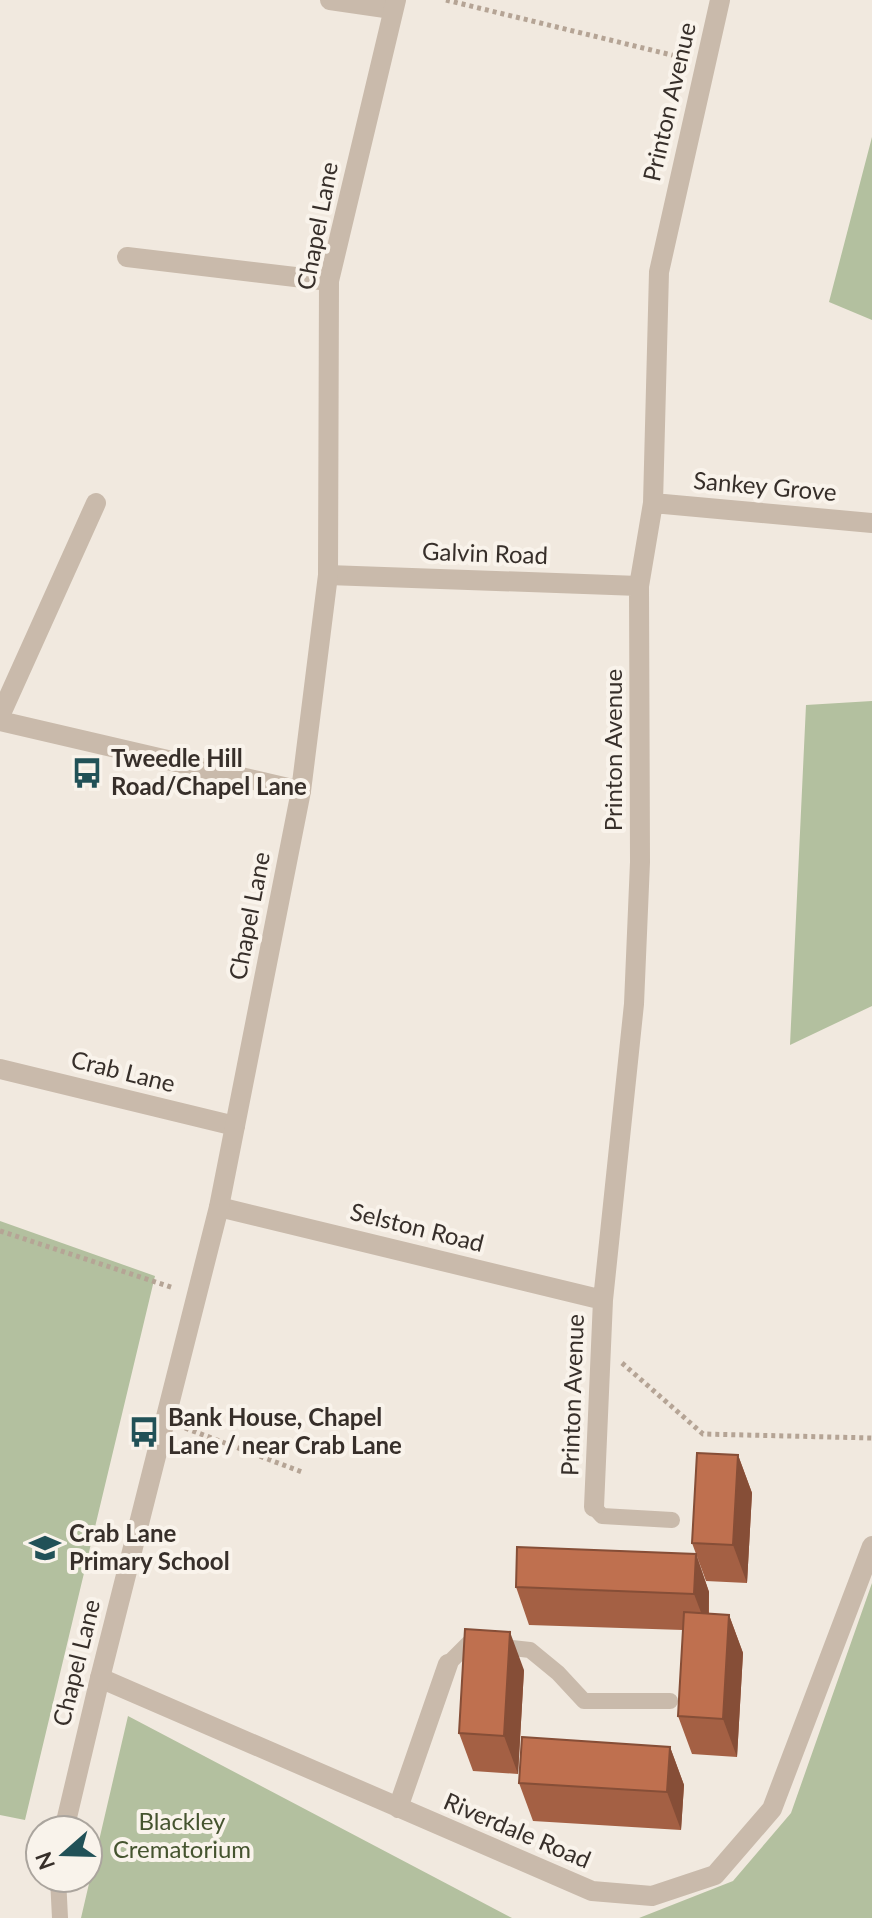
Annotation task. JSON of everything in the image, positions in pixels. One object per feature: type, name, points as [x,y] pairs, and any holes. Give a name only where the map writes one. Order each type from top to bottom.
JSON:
[{"type":"street","points":[[330,0],[394,4]]},
{"type":"street","name":"Printon Avenue","points":[[594,1507],[603,1300],[634,1004],[640,862],[639,586],[653,503],[659,272],[720,0]]},
{"type":"street","name":"Chapel Lane","points":[[68,1814],[219,1207],[301,791],[328,575],[329,281],[394,4]]},
{"type":"street","points":[[127,257],[329,281]]},
{"type":"street","points":[[96,503],[0,719],[301,791]]},
{"type":"street","name":"Sankey Grove","points":[[653,503],[872,523]]},
{"type":"street","name":"Galvin Road","points":[[328,575],[639,586]]},
{"type":"street","name":"Crab Lane","points":[[0,1069],[235,1126]]},
{"type":"street","name":"Selston Road","points":[[219,1207],[603,1300]]},
{"type":"street","name":"Riverdale Road","points":[[100,1678],[592,1891],[652,1896],[715,1875],[772,1809],[872,1546]]},
{"type":"street","points":[[398,1808],[448,1664]]},
{"type":"lane","points":[[594,1507],[602,1516],[672,1520]]},
{"type":"lane","points":[[448,1664],[469,1643],[530,1650],[558,1673],[584,1701],[670,1701]]},
{"type":"lane","points":[[59,1894],[60,1918]]},
{"type":"path","points":[[446,0],[704,63]]},
{"type":"path","points":[[0,1231],[154,1281]]},
{"type":"path","points":[[601,1343],[703,1434],[872,1438]]},
{"type":"path","points":[[165,1421],[302,1472]]},
{"type":"green space","points":[[872,137],[872,320],[829,302]]},
{"type":"green space","points":[[872,701],[872,1006],[790,1045],[806,705]]},
{"type":"green space","name":"Crab Lane Primary School","points":[[0,1221],[155,1276],[26,1814],[24,1820],[0,1815]]},
{"type":"green space","points":[[872,1583],[872,1918],[639,1918],[733,1881],[791,1813]]},
{"type":"green space","name":"Blackley Crematorium","points":[[128,1716],[512,1918],[81,1918],[87,1894],[104,1894],[104,1819]]},
{"type":"building","points":[[697,1453],[738,1455],[733,1545],[692,1543]]},
{"type":"building","points":[[517,1547],[696,1554],[694,1594],[516,1587]]},
{"type":"building","points":[[684,1612],[729,1615],[723,1719],[678,1716]]},
{"type":"building","points":[[465,1629],[510,1632],[504,1736],[459,1733]]},
{"type":"building","points":[[522,1737],[670,1747],[667,1792],[519,1783]]},
{"type":"place","name":"Tweedle Hill Road/Chapel Lane","points":[[87,773]]},
{"type":"place","name":"Bank House, Chapel Lane / near Crab Lane","points":[[144,1432]]},
{"type":"place","name":"Crab Lane Primary School","points":[[45,1548]]}]
